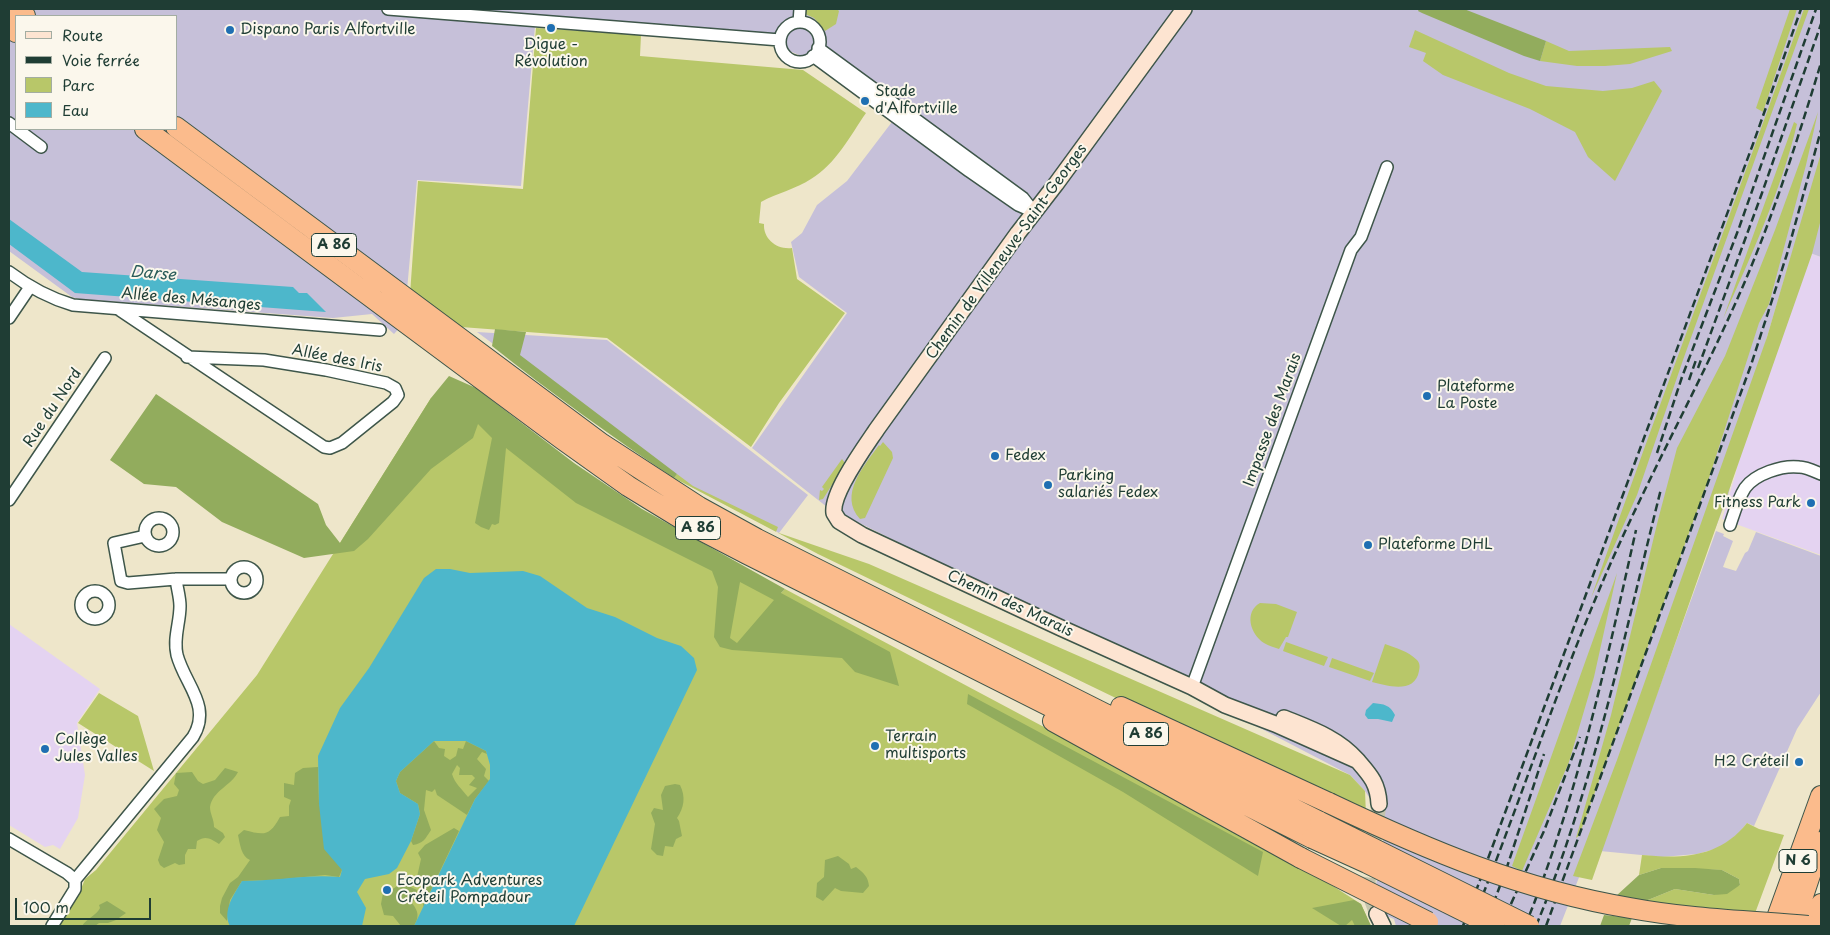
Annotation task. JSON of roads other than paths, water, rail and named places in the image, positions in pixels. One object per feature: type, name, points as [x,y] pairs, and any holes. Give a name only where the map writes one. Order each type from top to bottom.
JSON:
[{"type":"highway","name":"A 86","points":[[178,128],[602,444],[699,507],[968,655],[1073,717],[1316,830],[1531,925]]},
{"type":"highway","name":"A 86","points":[[146,130],[451,358],[628,486],[695,526],[968,655]]},
{"type":"highway","points":[[1436,926],[1301,858],[979,681],[968,655],[1001,650],[1192,741],[1450,858],[1539,888],[1631,909],[1682,916],[1808,926]]},
{"type":"highway","name":"N 6","points":[[1774,926],[1821,796]]},
{"type":"highway","name":"A 86","points":[[1316,830],[1367,863],[1494,926]]},
{"type":"highway","name":"N 6","points":[[1793,926],[1821,842]]},
{"type":"highway","points":[[1801,905],[1821,870]]},
{"type":"highway","points":[[1813,926],[1821,904]]},
{"type":"street","points":[[388,9],[780,40]]},
{"type":"street","points":[[799,22],[800,9]]},
{"type":"street","name":"Chemin de Villeneuve-Saint-Georges","points":[[835,499],[872,437],[1034,212],[1184,9]]},
{"type":"street","points":[[799,22],[808,24],[817,32],[819,39],[816,52],[801,62],[789,58],[781,48],[780,40],[784,30],[789,25],[799,22]]},
{"type":"street","points":[[816,52],[969,171],[1018,205],[1034,212]]},
{"type":"street","points":[[18,130],[41,148]]},
{"type":"street","name":"Impasse des Marais","points":[[1199,690],[1351,250],[1361,237],[1387,167]]},
{"type":"street","name":"Allée des Mésanges","points":[[9,272],[30,287],[57,300],[73,305],[380,330]]},
{"type":"street","points":[[9,318],[30,287]]},
{"type":"street","name":"Allée des Iris","points":[[118,309],[187,357],[324,447],[330,448],[342,443],[393,402],[398,394],[395,388],[386,383],[326,370],[264,360],[187,357]]},
{"type":"street","name":"Rue du Nord","points":[[9,500],[105,358]]},
{"type":"street","points":[[1730,525],[1744,489],[1756,479],[1777,470],[1794,466],[1803,467],[1821,474]]},
{"type":"street","name":"Chemin des Marais","points":[[835,499],[833,511],[835,516],[839,521],[862,535],[1199,690],[1225,705],[1275,724],[1358,761],[1366,768],[1373,779],[1377,789],[1379,804]]},
{"type":"street","points":[[121,581],[114,542],[145,536]]},
{"type":"street","points":[[121,581],[128,583],[176,579],[230,579]]},
{"type":"street","points":[[52,926],[74,889],[75,880],[193,738],[199,724],[200,718],[197,701],[177,656],[175,637],[180,606],[176,579]]},
{"type":"street","points":[[106,597],[121,581]]},
{"type":"street","points":[[9,839],[67,873],[75,880]]},
{"type":"water","points":[[9,219],[82,272],[293,287],[299,293],[307,293],[326,312],[75,293],[9,244]]},
{"type":"water","points":[[436,569],[450,569],[470,573],[523,571],[540,576],[587,608],[615,617],[657,638],[681,646],[694,658],[697,670],[574,926],[414,926],[475,799],[490,779],[490,765],[486,751],[466,741],[434,741],[400,772],[396,781],[400,793],[418,804],[420,814],[411,841],[397,868],[389,874],[365,879],[357,892],[366,908],[362,926],[230,926],[227,914],[228,909],[242,881],[315,876],[340,877],[342,870],[324,849],[319,804],[318,756],[340,708],[369,668],[424,578]]},
{"type":"water","points":[[1373,703],[1391,709],[1395,715],[1392,722],[1368,719],[1365,715],[1366,710]]},
{"type":"tunnel","points":[[1377,914],[1369,893],[1368,881],[1379,804]]},
{"type":"railway","points":[[1463,926],[1753,144],[1801,9]]},
{"type":"railway","points":[[1657,453],[1682,377],[1739,228],[1816,9]]},
{"type":"railway","points":[[1698,368],[1821,24]]},
{"type":"railway","points":[[1474,917],[1594,602],[1629,524],[1728,320],[1754,259],[1785,176],[1821,63]]},
{"type":"railway","points":[[1546,926],[1751,365],[1787,254],[1821,130]]},
{"type":"railway","points":[[1689,380],[1696,360]]},
{"type":"railway","points":[[1536,926],[1557,873],[1591,765],[1661,489]]},
{"type":"railway","points":[[1525,926],[1560,829],[1589,731],[1636,530]]},
{"type":"railway","points":[[1501,926],[1544,831],[1580,737]]},
{"type":"railway","points":[[1485,926],[1507,867],[1544,754]]},
{"type":"place","name":"Digue - Révolution","points":[[551,28]]},
{"type":"place","name":"Dispano Paris Alfortville","points":[[230,30]]},
{"type":"place","name":"Stade d'Alfortville","points":[[865,101]]},
{"type":"place","name":"Plateforme La Poste","points":[[1427,396]]},
{"type":"place","name":"Fedex","points":[[995,456]]},
{"type":"place","name":"Parking salariés Fedex","points":[[1048,485]]},
{"type":"place","name":"Fitness Park","points":[[1811,503]]},
{"type":"place","name":"Plateforme DHL","points":[[1368,545]]},
{"type":"place","name":"Terrain multisports","points":[[875,746]]},
{"type":"place","name":"Collège Jules Valles","points":[[45,749]]},
{"type":"place","name":"H2 Créteil","points":[[1799,762]]},
{"type":"place","name":"Ecopark Adventures Créteil Pompadour","points":[[387,890]]},
{"type":"water label","name":"Darse","points":[[153,274]]}]
